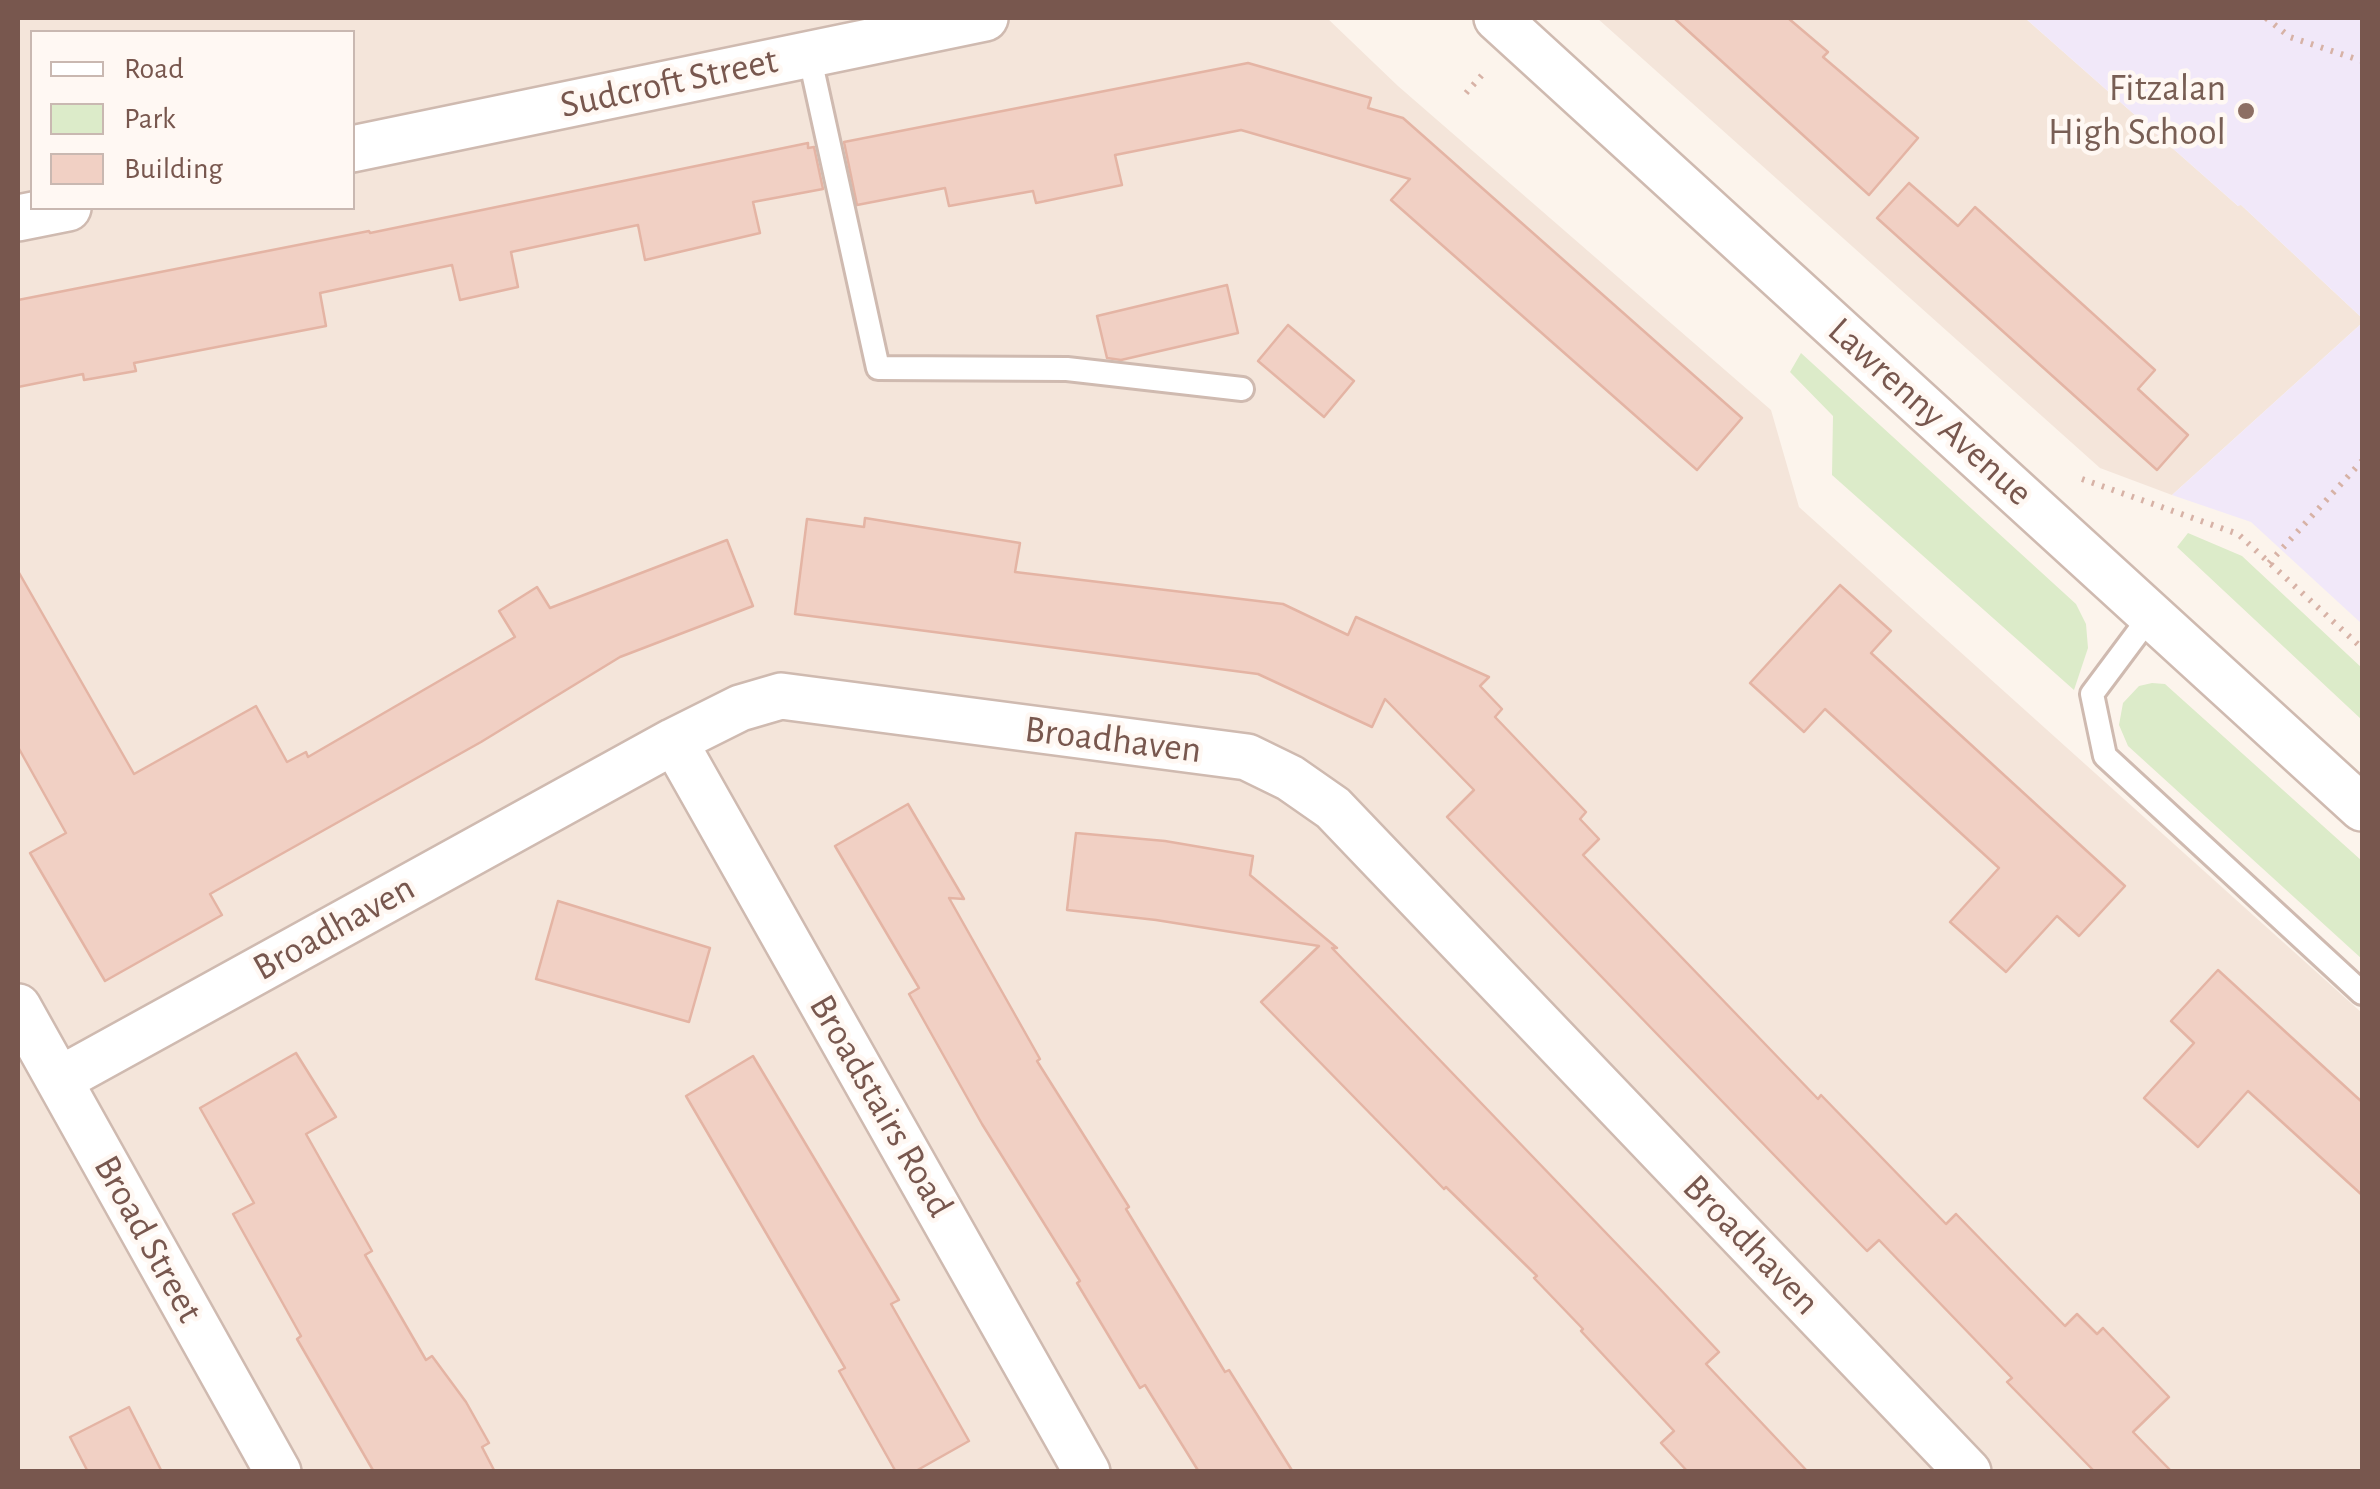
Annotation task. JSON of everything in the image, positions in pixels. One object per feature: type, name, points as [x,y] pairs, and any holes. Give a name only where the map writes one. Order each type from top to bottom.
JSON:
[{"type":"street","name":"Sudcroft Street","points":[[355,148],[985,18]]},
{"type":"street","name":"Lawrenny Avenue","points":[[1497,18],[2362,808]]},
{"type":"street","points":[[18,218],[58,210]]},
{"type":"street","name":"Broadhaven","points":[[41,1072],[674,741],[740,708],[781,696],[1247,757],[1290,778],[1346,820],[1968,1472]]},
{"type":"street","name":"Broadstairs Road","points":[[674,741],[1088,1472]]},
{"type":"street","name":"Broad Street","points":[[18,1007],[41,1072],[278,1472]]},
{"type":"lane","points":[[809,54],[878,368],[1067,369],[1242,389]]},
{"type":"lane","points":[[2151,614],[2092,694],[2105,756],[2362,993]]},
{"type":"path","points":[[2266,18],[2290,37],[2362,60]]},
{"type":"path","points":[[2270,563],[2362,461]]},
{"type":"path","points":[[2076,477],[2238,534],[2362,648]]},
{"type":"shaded area","points":[[18,18],[1327,18],[1398,86],[1771,410],[1799,507],[2362,1013],[2362,1471],[18,1471]]},
{"type":"shaded area","points":[[1597,18],[2025,18],[2240,204],[2362,318],[2362,323],[2172,495],[2100,468]]},
{"type":"shaded area","name":"Fitzalan High School","points":[[2025,18],[2362,18],[2362,318],[2241,205]]},
{"type":"shaded area","points":[[2362,323],[2362,624],[2251,522],[2172,495]]},
{"type":"green space","points":[[1801,353],[2076,604],[2086,624],[2088,648],[2074,690],[1832,475],[1833,416],[1790,372]]},
{"type":"green space","points":[[2188,533],[2242,556],[2362,668],[2362,720],[2177,547]]},
{"type":"green space","points":[[2165,684],[2362,861],[2362,959],[2128,746],[2119,725],[2123,703],[2139,686]]},
{"type":"building","points":[[1674,18],[1788,18],[1828,52],[1823,57],[1918,138],[1869,195]]},
{"type":"building","points":[[1248,63],[1371,98],[1368,108],[1403,118],[1742,418],[1697,470],[1391,200],[1410,179],[1241,130],[1115,155],[1122,185],[1036,203],[1033,191],[949,206],[945,188],[857,205],[844,142]]},
{"type":"building","points":[[808,143],[808,148],[814,147],[823,189],[753,202],[760,233],[645,260],[638,225],[511,252],[518,287],[460,300],[452,265],[320,293],[326,326],[134,363],[136,371],[84,380],[83,374],[18,387],[18,300]]},
{"type":"building","points":[[1909,183],[1958,226],[1975,207],[2155,370],[2138,389],[2188,435],[2157,470],[1877,218]]},
{"type":"building","points":[[1227,285],[1238,333],[1121,360],[1107,358],[1097,316]]},
{"type":"building","points":[[1288,325],[1354,381],[1324,417],[1258,361]]},
{"type":"building","points":[[865,518],[1020,543],[1015,572],[1283,604],[1348,635],[1356,617],[1489,677],[1480,686],[1502,709],[1495,717],[1586,812],[1580,819],[1599,839],[1583,855],[1818,1099],[1821,1095],[1946,1224],[1956,1214],[2065,1326],[2077,1314],[2097,1334],[2103,1328],[2169,1397],[2133,1432],[2172,1472],[2095,1472],[2007,1382],[2012,1378],[1879,1240],[1867,1251],[1447,817],[1474,790],[1385,699],[1372,727],[1258,674],[795,614],[807,519],[864,527]]},
{"type":"building","points":[[727,540],[753,606],[620,657],[481,742],[210,894],[222,915],[105,981],[30,853],[66,833],[18,747],[18,571],[134,774],[256,706],[287,762],[306,752],[308,757],[515,637],[499,611],[537,587],[550,608]]},
{"type":"building","points":[[1840,585],[1891,631],[1871,653],[2125,886],[2079,936],[2057,916],[2006,972],[1950,922],[1999,868],[1825,709],[1804,732],[1750,683]]},
{"type":"building","points":[[908,804],[964,899],[949,898],[1040,1059],[1037,1061],[1129,1207],[1126,1209],[1225,1372],[1229,1370],[1293,1472],[1199,1472],[1145,1385],[1140,1388],[1077,1283],[1080,1281],[982,1124],[909,994],[919,988],[835,846]]},
{"type":"building","points":[[1076,833],[1165,841],[1253,856],[1250,875],[1337,948],[1332,948],[1719,1352],[1706,1364],[1808,1472],[1688,1472],[1661,1443],[1674,1431],[1534,1278],[1537,1276],[1444,1189],[1261,1002],[1319,946],[1067,910]]},
{"type":"building","points":[[558,901],[710,948],[689,1022],[536,979]]},
{"type":"building","points":[[2218,970],[2362,1102],[2362,1195],[2248,1091],[2198,1147],[2144,1098],[2194,1043],[2171,1021]]},
{"type":"building","points":[[296,1053],[336,1117],[306,1134],[372,1251],[365,1255],[426,1360],[432,1356],[466,1402],[489,1443],[482,1447],[495,1472],[374,1472],[297,1339],[301,1336],[233,1214],[254,1203],[200,1108]]},
{"type":"building","points":[[753,1056],[899,1300],[891,1304],[969,1441],[914,1472],[896,1472],[839,1371],[845,1368],[686,1096]]},
{"type":"building","points":[[129,1407],[162,1472],[88,1472],[70,1437]]},
{"type":"place","name":"Fitzalan High School","points":[[2246,111]]}]
